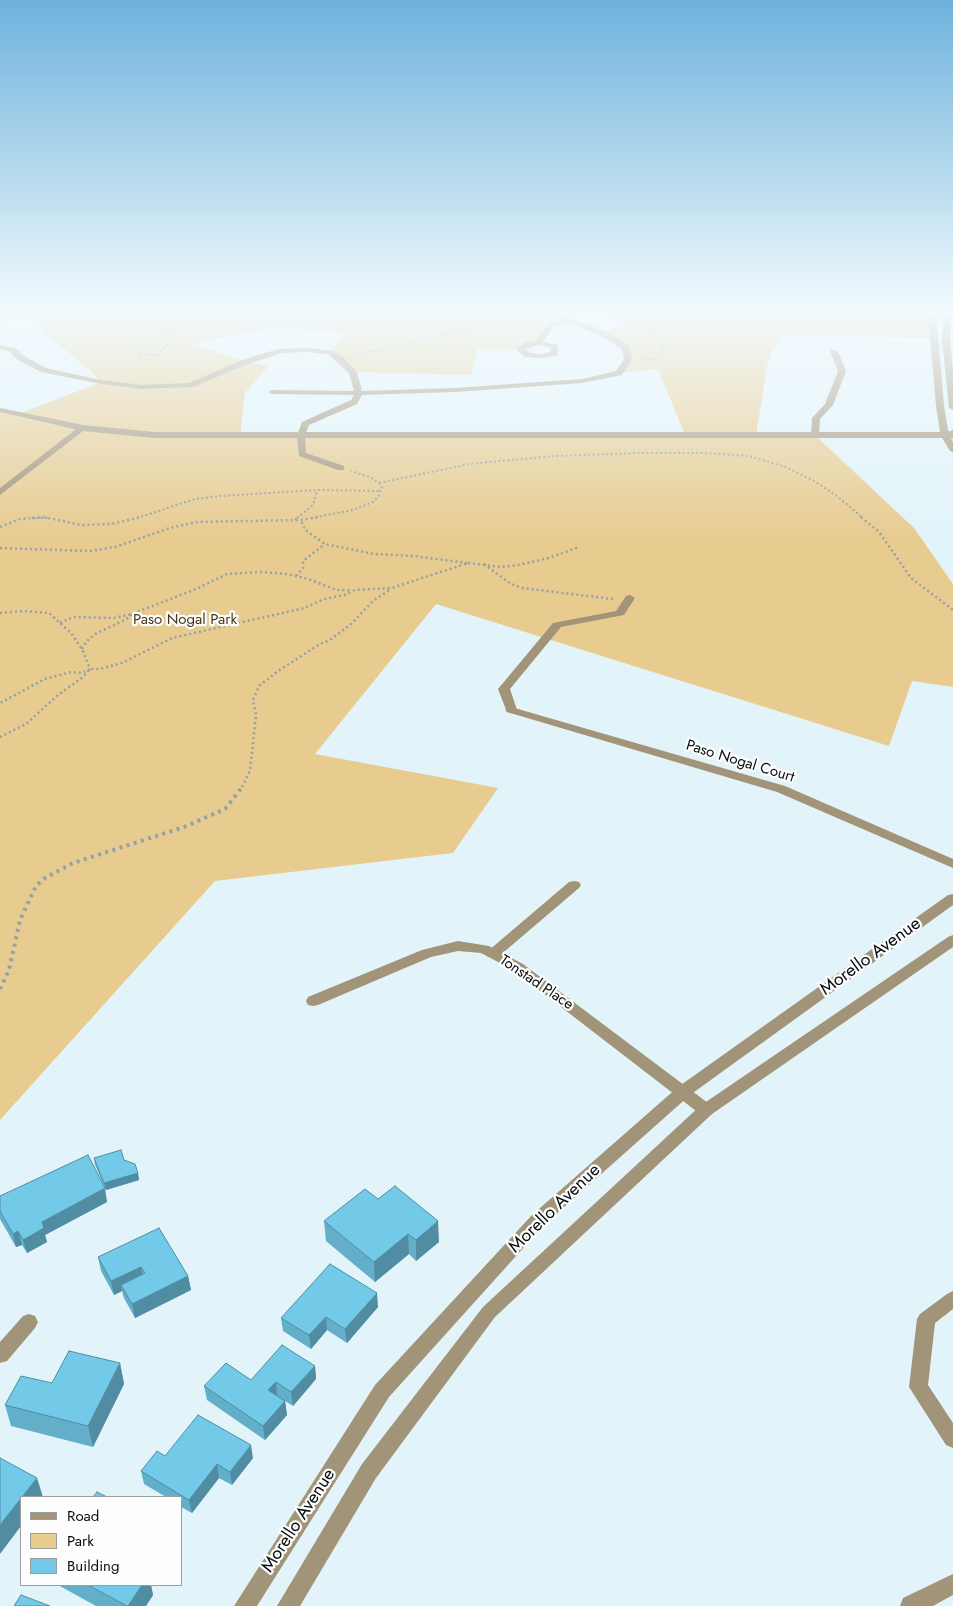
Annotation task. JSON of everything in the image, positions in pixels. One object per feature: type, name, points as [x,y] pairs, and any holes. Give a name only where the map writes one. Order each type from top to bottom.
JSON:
[{"type":"street","points":[[341,468],[302,454],[301,435],[305,424],[354,402],[359,393],[358,388]]},
{"type":"street","points":[[272,392],[359,393],[481,388]]},
{"type":"street","points":[[815,435],[816,418],[829,405],[836,388]]},
{"type":"street","points":[[938,388],[940,406],[953,449]]},
{"type":"street","points":[[951,388],[953,408]]},
{"type":"street","points":[[0,410],[83,428],[154,435],[950,435]]},
{"type":"street","points":[[0,492],[83,428]]},
{"type":"street","name":"Paso Nogal Court","points":[[629,600],[620,613],[557,625],[504,689],[511,710],[781,789],[953,864]]},
{"type":"street","points":[[493,954],[574,885]]},
{"type":"street","name":"Morello Avenue","points":[[245,1606],[382,1391],[538,1220],[684,1091],[953,898]]},
{"type":"street","name":"Morello Avenue","points":[[288,1606],[369,1471],[489,1312],[706,1110],[953,940]]},
{"type":"street","name":"Tonstad Place","points":[[313,1001],[427,953],[458,946],[484,949],[518,967],[684,1091],[706,1110]]},
{"type":"street","points":[[953,1299],[926,1319],[918,1387],[953,1439]]},
{"type":"street","points":[[0,1355],[30,1322]]},
{"type":"street","points":[[911,1606],[953,1584]]},
{"type":"path","points":[[379,483],[469,464],[562,455],[691,453],[748,456],[786,467],[814,481],[837,496],[879,532],[910,578],[953,610]]},
{"type":"path","points":[[0,548],[90,551],[123,544],[170,528],[196,522],[301,520],[364,507],[373,502],[381,492],[382,487],[379,483],[370,477],[341,468]]},
{"type":"path","points":[[0,526],[20,519],[44,517],[74,524],[110,524],[207,497],[318,490],[381,492]]},
{"type":"path","points":[[295,520],[313,505],[318,490]]},
{"type":"path","points":[[301,520],[304,530],[325,544],[374,554],[413,556],[502,567],[549,558],[579,547]]},
{"type":"path","points":[[296,576],[303,568],[303,561],[325,544]]},
{"type":"path","points":[[0,989],[9,970],[20,920],[36,886],[45,878],[73,863],[184,827],[225,809],[240,792],[250,771],[256,715],[253,700],[259,686],[278,670],[320,644],[330,640],[351,624],[373,600],[392,588],[468,563]]},
{"type":"path","points":[[484,564],[511,584],[522,588],[629,600]]},
{"type":"path","points":[[60,622],[79,616],[114,618],[132,614],[196,589],[227,574],[261,572],[296,576],[337,590],[392,588]]},
{"type":"path","points":[[0,703],[51,677],[71,672],[82,673],[90,669],[122,663],[172,638],[306,608],[324,599],[344,595],[355,590]]},
{"type":"path","points":[[0,613],[49,613],[60,622],[82,648],[90,669]]},
{"type":"path","points":[[82,648],[94,634],[125,620],[132,614]]},
{"type":"path","points":[[0,737],[26,724],[58,695],[83,677],[90,669]]},
{"type":"green space","name":"Paso Nogal Park","points":[[86,388],[249,388],[245,393],[240,436],[685,435],[666,388],[764,388],[756,435],[815,435],[914,528],[953,584],[953,687],[912,681],[889,746],[436,604],[315,754],[498,788],[453,853],[215,881],[0,1120],[0,410],[19,414]]},
{"type":"building","points":[[121,1150],[124,1160],[135,1164],[138,1173],[104,1183],[94,1158]]},
{"type":"building","points":[[88,1155],[105,1188],[42,1222],[44,1228],[23,1240],[18,1231],[13,1234],[0,1211],[0,1196]]},
{"type":"building","points":[[395,1186],[438,1221],[416,1240],[408,1234],[374,1262],[324,1221],[365,1189],[378,1199]]},
{"type":"building","points":[[159,1228],[188,1276],[132,1304],[121,1285],[145,1273],[141,1267],[111,1281],[98,1257]]},
{"type":"building","points":[[330,1264],[377,1293],[345,1329],[326,1317],[309,1335],[281,1318]]},
{"type":"building","points":[[282,1345],[315,1366],[291,1392],[276,1382],[268,1390],[285,1401],[263,1426],[204,1386],[226,1363],[251,1380]]},
{"type":"building","points":[[69,1351],[120,1363],[88,1426],[5,1405],[21,1376],[52,1383]]},
{"type":"building","points":[[198,1415],[251,1445],[230,1472],[217,1464],[189,1500],[141,1471],[157,1451],[165,1456]]},
{"type":"building","points":[[0,1458],[37,1478],[23,1496],[20,1496],[20,1500],[0,1525]]},
{"type":"building","points":[[97,1492],[105,1496],[94,1496]]},
{"type":"building","points":[[90,1586],[141,1586],[127,1606]]},
{"type":"building","points":[[21,1595],[50,1606],[14,1606]]}]
